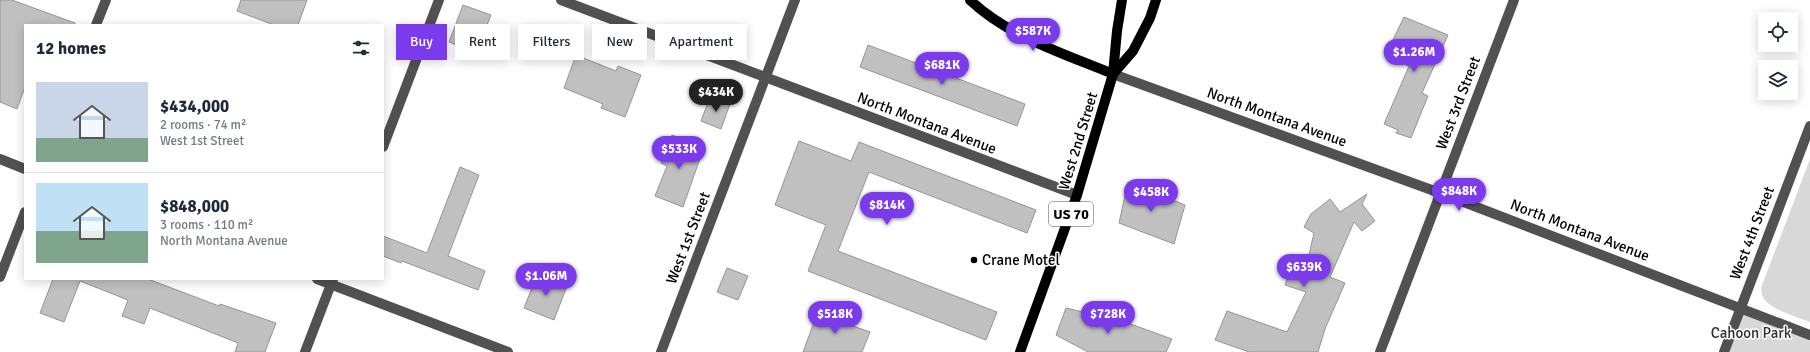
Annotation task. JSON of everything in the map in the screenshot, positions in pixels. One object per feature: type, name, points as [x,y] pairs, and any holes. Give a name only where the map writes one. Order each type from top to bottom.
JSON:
[{"type":"main road","points":[[970,0],[1001,24],[1024,36],[1114,74]]},
{"type":"main road","name":"West 2nd Street","points":[[1020,352],[1078,195],[1114,74],[1117,30],[1122,0]]},
{"type":"main road","name":"West 2nd Street","points":[[1114,74],[1134,51],[1150,18],[1156,0]]},
{"type":"street","points":[[96,24],[106,0]]},
{"type":"street","points":[[384,144],[439,0]]},
{"type":"street","name":"North Montana Avenue","points":[[561,0],[1078,195]]},
{"type":"street","name":"West 1st Street","points":[[661,352],[795,0]]},
{"type":"street","name":"West 3rd Street","points":[[1380,352],[1514,0]]},
{"type":"street","name":"North Montana Avenue","points":[[1114,74],[1440,193],[1810,335]]},
{"type":"street","name":"West 4th Street","points":[[1724,352],[1810,126]]},
{"type":"street","points":[[0,159],[24,169]]},
{"type":"street","points":[[0,278],[24,215]]},
{"type":"street","points":[[322,280],[332,282],[508,352]]},
{"type":"street","points":[[305,352],[332,282]]},
{"type":"green space","points":[[1810,159],[1810,322],[1777,309],[1771,305],[1762,296],[1761,288]]},
{"type":"green space","name":"Cahoon Park","points":[[1740,307],[1810,335],[1810,352],[1724,352]]},
{"type":"building","points":[[0,0],[12,0],[75,23],[24,24],[24,90],[17,109],[0,102]]},
{"type":"building","points":[[241,0],[307,0],[298,24],[271,24],[237,11]]},
{"type":"building","points":[[463,5],[491,15],[487,24],[456,24]]},
{"type":"building","points":[[1404,17],[1448,35],[1422,93],[1428,96],[1411,138],[1396,133],[1398,130],[1384,124],[1409,66],[1396,61],[1400,50],[1390,46]]},
{"type":"building","points":[[455,26],[455,44],[449,42]]},
{"type":"building","points":[[868,45],[1025,104],[1017,126],[860,67]]},
{"type":"building","points":[[584,58],[616,71],[618,66],[641,75],[625,117],[601,108],[603,104],[564,88],[574,60],[584,60]]},
{"type":"building","points":[[710,97],[730,104],[721,129],[701,121]]},
{"type":"building","points":[[672,135],[704,147],[683,207],[655,196],[667,166],[661,163]]},
{"type":"building","points":[[799,141],[851,161],[859,142],[1036,210],[1027,233],[869,172],[838,251],[997,312],[986,340],[808,271],[826,225],[775,205]]},
{"type":"building","points":[[460,167],[479,175],[448,256],[485,271],[478,290],[402,261],[401,263],[384,256],[384,236],[427,253]]},
{"type":"building","points":[[1128,182],[1185,205],[1174,244],[1119,223]]},
{"type":"building","points":[[1367,194],[1362,204],[1375,221],[1362,231],[1354,222],[1330,277],[1345,283],[1325,329],[1318,352],[1249,352],[1215,340],[1227,311],[1287,332],[1306,292],[1285,285],[1293,264],[1306,268],[1314,233],[1304,227],[1311,214],[1330,199],[1340,212]]},
{"type":"building","points":[[727,268],[748,276],[738,300],[717,292]]},
{"type":"building","points":[[537,275],[567,286],[554,320],[524,308]]},
{"type":"building","points":[[53,280],[151,280],[219,306],[220,304],[276,323],[265,352],[235,352],[238,343],[150,308],[144,324],[122,316],[128,300],[80,281],[64,322],[40,313]]},
{"type":"building","points":[[820,306],[842,314],[839,321],[870,332],[862,352],[803,352]]},
{"type":"building","points":[[1066,308],[1125,322],[1172,339],[1166,352],[1088,352],[1056,335]]},
{"type":"place","name":"Crane Motel","points":[[974,260]]}]
